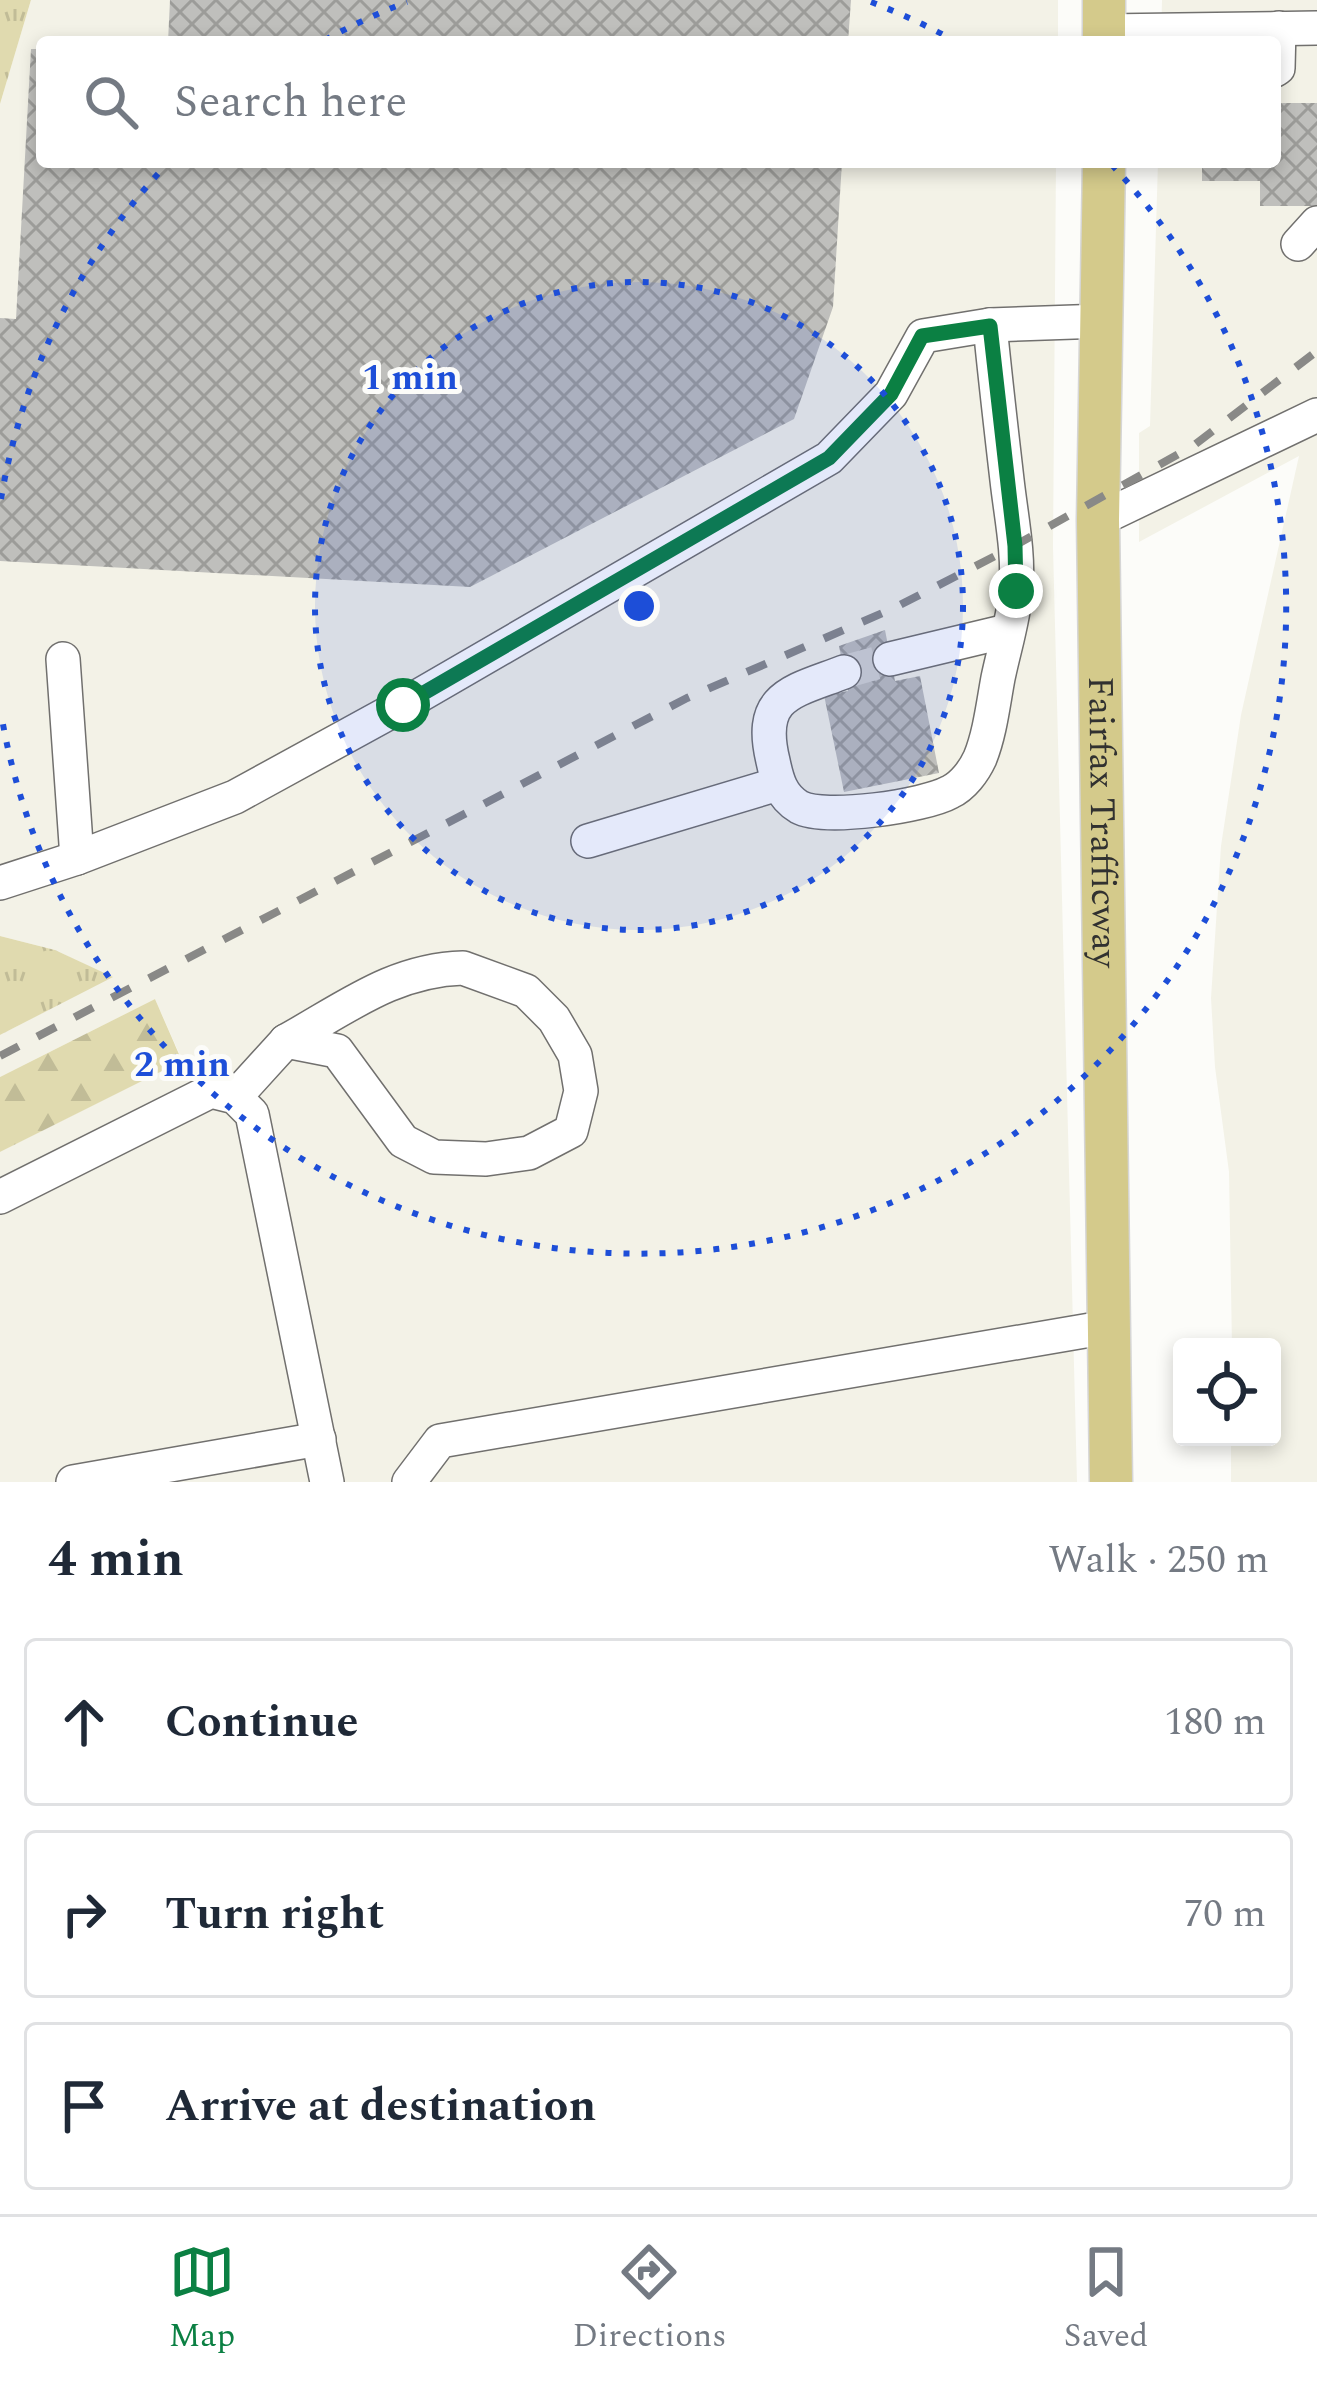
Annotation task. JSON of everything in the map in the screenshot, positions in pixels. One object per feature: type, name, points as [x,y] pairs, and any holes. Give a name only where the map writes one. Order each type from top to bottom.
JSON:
[{"type":"main road","name":"Fairfax Trafficway","points":[[1104,168],[1098,520],[1111,1482]]},
{"type":"lane","points":[[1104,24],[1270,19],[1317,28]]},
{"type":"lane","points":[[0,883],[235,797],[829,458],[891,394],[922,336],[990,326],[1103,321]]},
{"type":"lane","points":[[844,672],[788,693],[771,708],[766,732],[778,784],[800,807],[823,815],[932,799],[952,792],[968,778],[979,760],[1016,591],[990,326]]},
{"type":"lane","points":[[1098,520],[1317,415]]},
{"type":"lane","points":[[890,659],[1007,632]]},
{"type":"lane","points":[[63,659],[76,858]]},
{"type":"lane","points":[[588,842],[778,784]]},
{"type":"lane","points":[[235,1097],[286,1041],[404,976],[463,968],[526,991],[554,1019],[574,1055],[580,1091],[571,1131],[529,1153],[486,1159],[434,1157],[403,1141],[337,1051],[286,1041]]},
{"type":"lane","points":[[0,1197],[211,1091],[235,1097],[252,1114],[327,1482]]},
{"type":"lane","points":[[409,1482],[440,1441],[1108,1327]]},
{"type":"lane","points":[[73,1482],[319,1439]]},
{"type":"shaded area","points":[[31,0],[1058,0],[1058,36],[36,36],[36,168],[1056,168],[1053,547],[1077,1482],[0,1482],[0,1152],[182,1060],[155,999],[0,1077],[0,1035],[111,977],[55,950],[0,936],[0,104]]},
{"type":"shaded area","points":[[1162,0],[1317,0],[1317,1482],[1231,1482],[1231,1446],[1281,1446],[1281,1338],[1232,1338],[1229,1172],[1211,998],[1221,846],[1241,715],[1299,456],[1139,542],[1139,433],[1150,426],[1158,168],[1281,168],[1281,36],[1161,36]]},
{"type":"green space","points":[[0,0],[31,0],[0,104]]},
{"type":"green space","points":[[0,936],[55,950],[113,977],[0,1035]]},
{"type":"green space","points":[[155,999],[182,1061],[0,1152],[0,1077]]},
{"type":"building","points":[[170,0],[851,0],[848,36],[168,36]]},
{"type":"building","points":[[31,49],[36,49],[36,168],[842,168],[833,307],[794,419],[470,587],[0,561],[0,318],[16,319]]},
{"type":"building","points":[[1281,103],[1317,103],[1317,206],[1260,206],[1260,181],[1202,181],[1202,168],[1281,168]]},
{"type":"building","points":[[885,630],[895,681],[920,676],[939,773],[844,792],[824,695],[848,691],[839,646]]},
{"type":"tunnel","points":[[844,672],[890,659]]},
{"type":"railway","points":[[0,1056],[687,698],[894,608],[1005,551],[1193,446],[1317,351]]},
{"type":"route","points":[[403,705],[829,458],[891,394],[922,336],[990,326],[1016,591]]}]
